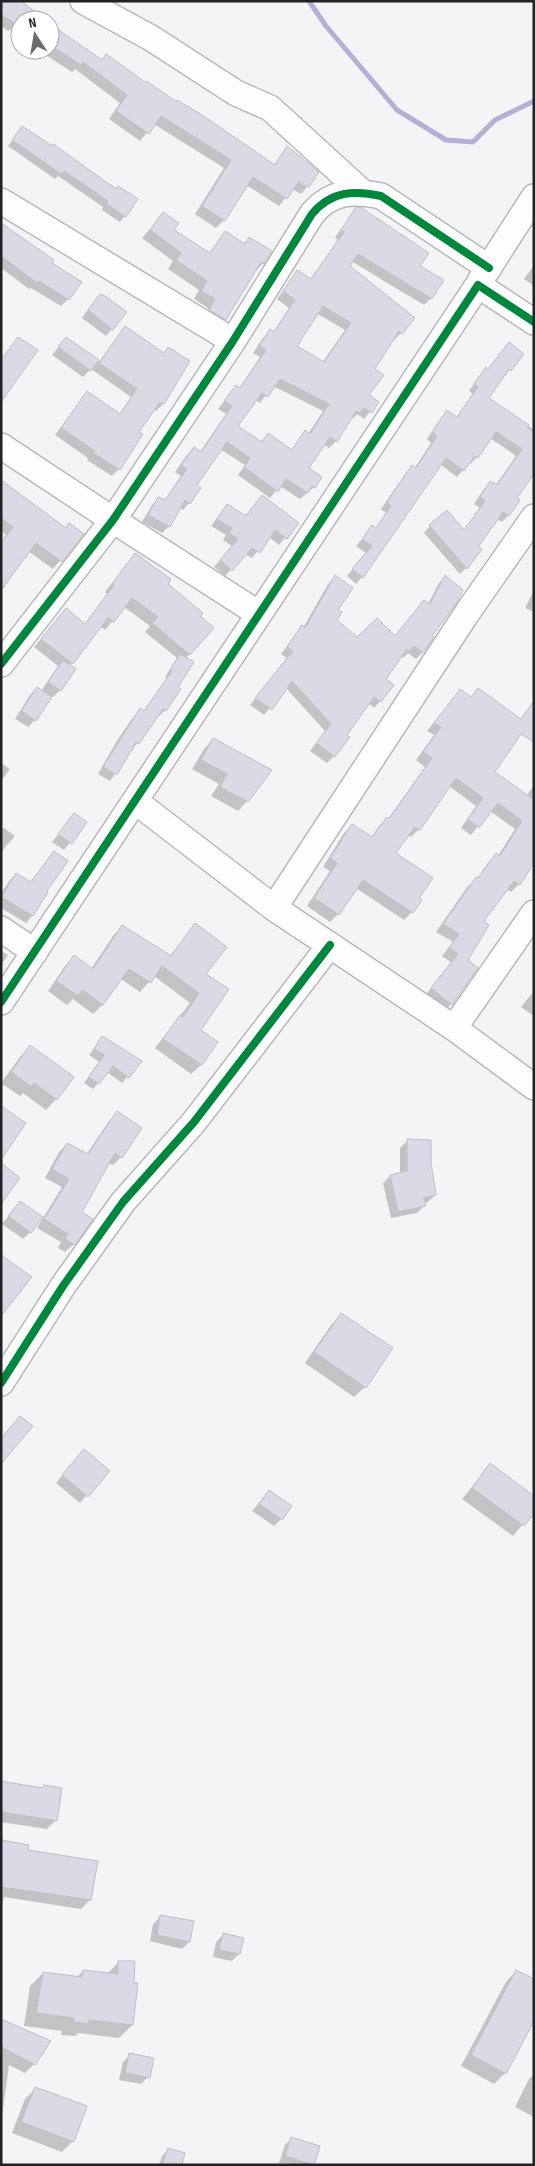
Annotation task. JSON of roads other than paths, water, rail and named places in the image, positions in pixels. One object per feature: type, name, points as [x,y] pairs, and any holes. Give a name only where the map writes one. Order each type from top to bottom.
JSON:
[{"type":"street","points":[[83,1],[151,38],[236,93],[270,108],[362,192]]},
{"type":"street","points":[[1,664],[113,520],[233,341],[318,206],[333,196],[362,192],[381,196],[483,277],[534,322]]},
{"type":"street","points":[[1,1002],[483,277],[534,197]]},
{"type":"street","points":[[1,201],[233,341]]},
{"type":"street","points":[[1,446],[259,614]]},
{"type":"street","points":[[274,908],[467,613],[534,517]]},
{"type":"street","points":[[135,801],[274,908],[454,1028],[534,1088]]},
{"type":"street","points":[[454,1028],[534,913]]},
{"type":"street","points":[[1,929],[35,952]]},
{"type":"street","points":[[1,1383],[63,1286],[123,1202],[194,1122],[330,945]]},
{"type":"waterway","points":[[309,1],[326,26],[397,110],[446,140],[473,142],[495,120],[534,101]]}]
